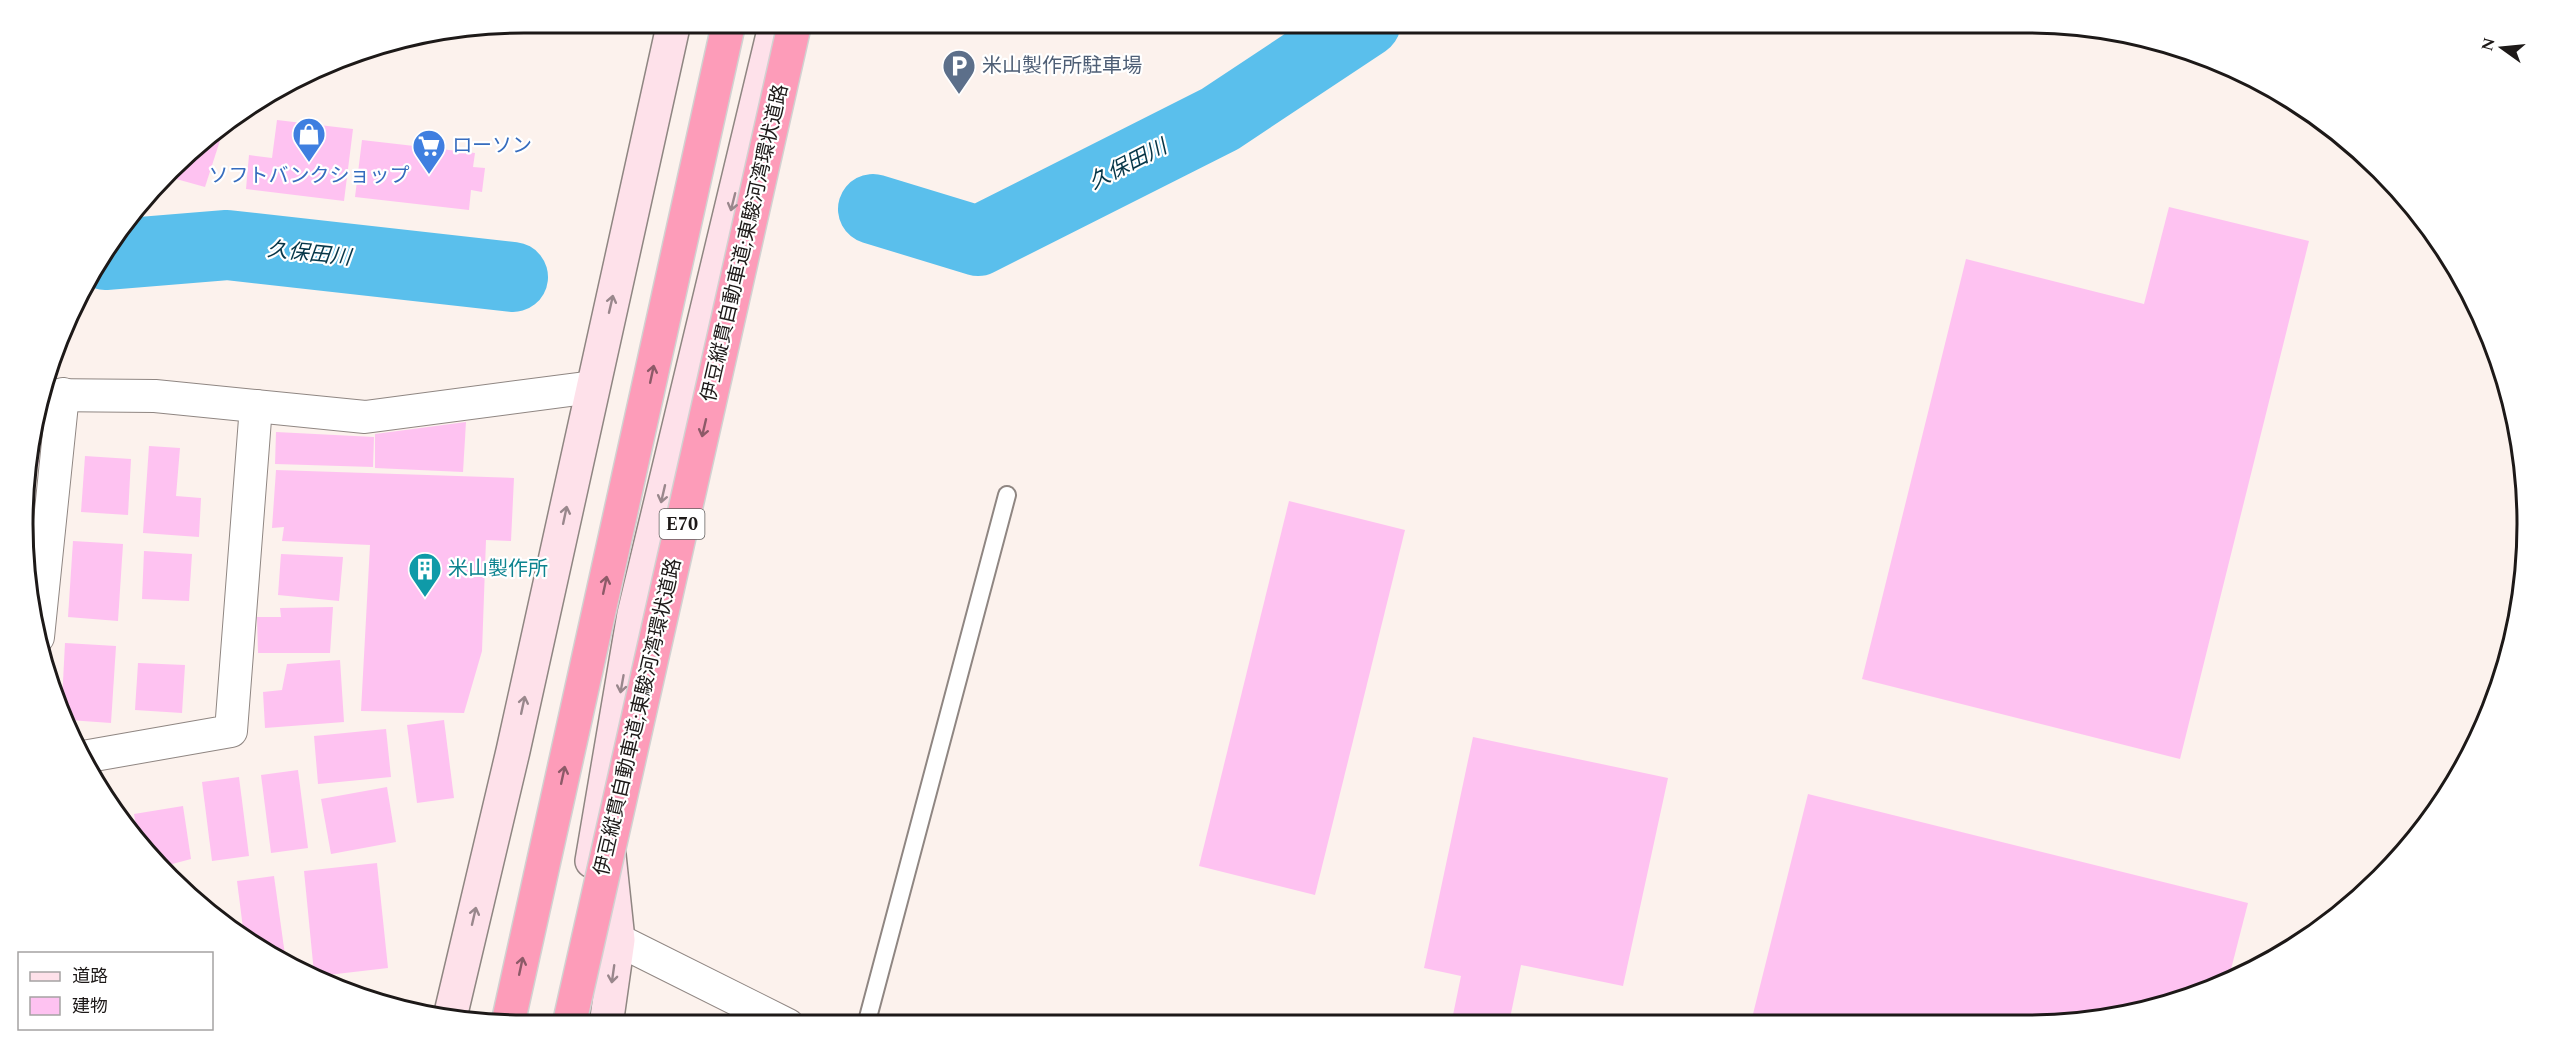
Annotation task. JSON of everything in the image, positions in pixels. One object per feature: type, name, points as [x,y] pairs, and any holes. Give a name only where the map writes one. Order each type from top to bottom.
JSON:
[{"type":"highway","points":[[510,1015],[727,33]]},
{"type":"highway","name":"伊豆縦貫自動車道;東駿河湾環状道路","points":[[570,1015],[793,33]]},
{"type":"street","points":[[452,1010],[513,751],[672,33]]},
{"type":"street","points":[[569,1015],[603,790],[634,614],[773,33]]},
{"type":"street","points":[[40,606],[52,395],[155,396],[365,417],[593,387]]},
{"type":"street","points":[[92,756],[231,731],[256,406]]},
{"type":"street","points":[[603,790],[618,939],[607,1015]]},
{"type":"street","points":[[618,939],[768,1015]]},
{"type":"lane","points":[[868,1015],[1007,495]]},
{"type":"building","points":[[277,120],[353,129],[344,201],[246,189],[249,155],[272,158]]},
{"type":"building","points":[[221,137],[205,187],[175,179]]},
{"type":"building","points":[[362,140],[475,153],[473,167],[485,168],[482,192],[471,190],[469,210],[355,197]]},
{"type":"building","points":[[2169,207],[2309,241],[2180,759],[1862,679],[1966,259],[2144,304]]},
{"type":"building","points":[[466,422],[463,472],[375,468],[375,434]]},
{"type":"building","points":[[276,432],[374,437],[373,467],[275,464]]},
{"type":"building","points":[[149,446],[180,448],[176,496],[201,498],[199,537],[143,533]]},
{"type":"building","points":[[85,456],[131,459],[128,515],[81,512]]},
{"type":"building","name":"米山製作所","points":[[276,470],[514,478],[511,541],[486,540],[482,651],[464,713],[361,711],[370,545],[282,541],[284,527],[272,528]]},
{"type":"building","points":[[1289,501],[1405,530],[1315,895],[1199,866]]},
{"type":"building","points":[[73,541],[123,544],[118,621],[68,617]]},
{"type":"building","points":[[144,551],[192,554],[189,601],[142,599]]},
{"type":"building","points":[[281,554],[343,557],[339,601],[278,595]]},
{"type":"building","points":[[333,607],[330,653],[258,653],[257,617],[281,617],[280,608]]},
{"type":"building","points":[[65,643],[116,646],[111,723],[74,720],[62,692]]},
{"type":"building","points":[[340,660],[344,722],[265,728],[263,692],[282,690],[287,664]]},
{"type":"building","points":[[138,663],[185,665],[182,713],[135,710]]},
{"type":"building","points":[[444,720],[454,798],[417,803],[407,725]]},
{"type":"building","points":[[386,729],[391,777],[318,784],[314,736]]},
{"type":"building","points":[[1473,737],[1668,778],[1623,986],[1521,965],[1511,1015],[1453,1015],[1461,976],[1424,968]]},
{"type":"building","points":[[298,770],[308,848],[271,853],[261,775]]},
{"type":"building","points":[[239,777],[249,856],[212,861],[202,782]]},
{"type":"building","points":[[387,787],[396,842],[331,854],[321,799]]},
{"type":"building","points":[[1808,794],[2248,903],[2231,970],[2184,989],[2122,1006],[2058,1014],[2026,1015],[1753,1015]]},
{"type":"building","points":[[183,806],[191,859],[171,864],[136,825],[134,814]]},
{"type":"building","points":[[377,863],[388,968],[329,975],[313,967],[304,871]]},
{"type":"building","points":[[274,876],[285,952],[243,926],[237,881]]},
{"type":"waterway","name":"久保田川","points":[[873,209],[978,241],[1220,119],[1349,33]]},
{"type":"waterway","name":"久保田川","points":[[114,254],[227,245],[513,277]]},
{"type":"place","name":"米山製作所駐車場","points":[[959,95]]},
{"type":"place","name":"ソフトバンクショップ","points":[[309,163]]},
{"type":"place","name":"ローソン","points":[[429,175]]},
{"type":"place","name":"米山製作所","points":[[425,598]]}]
